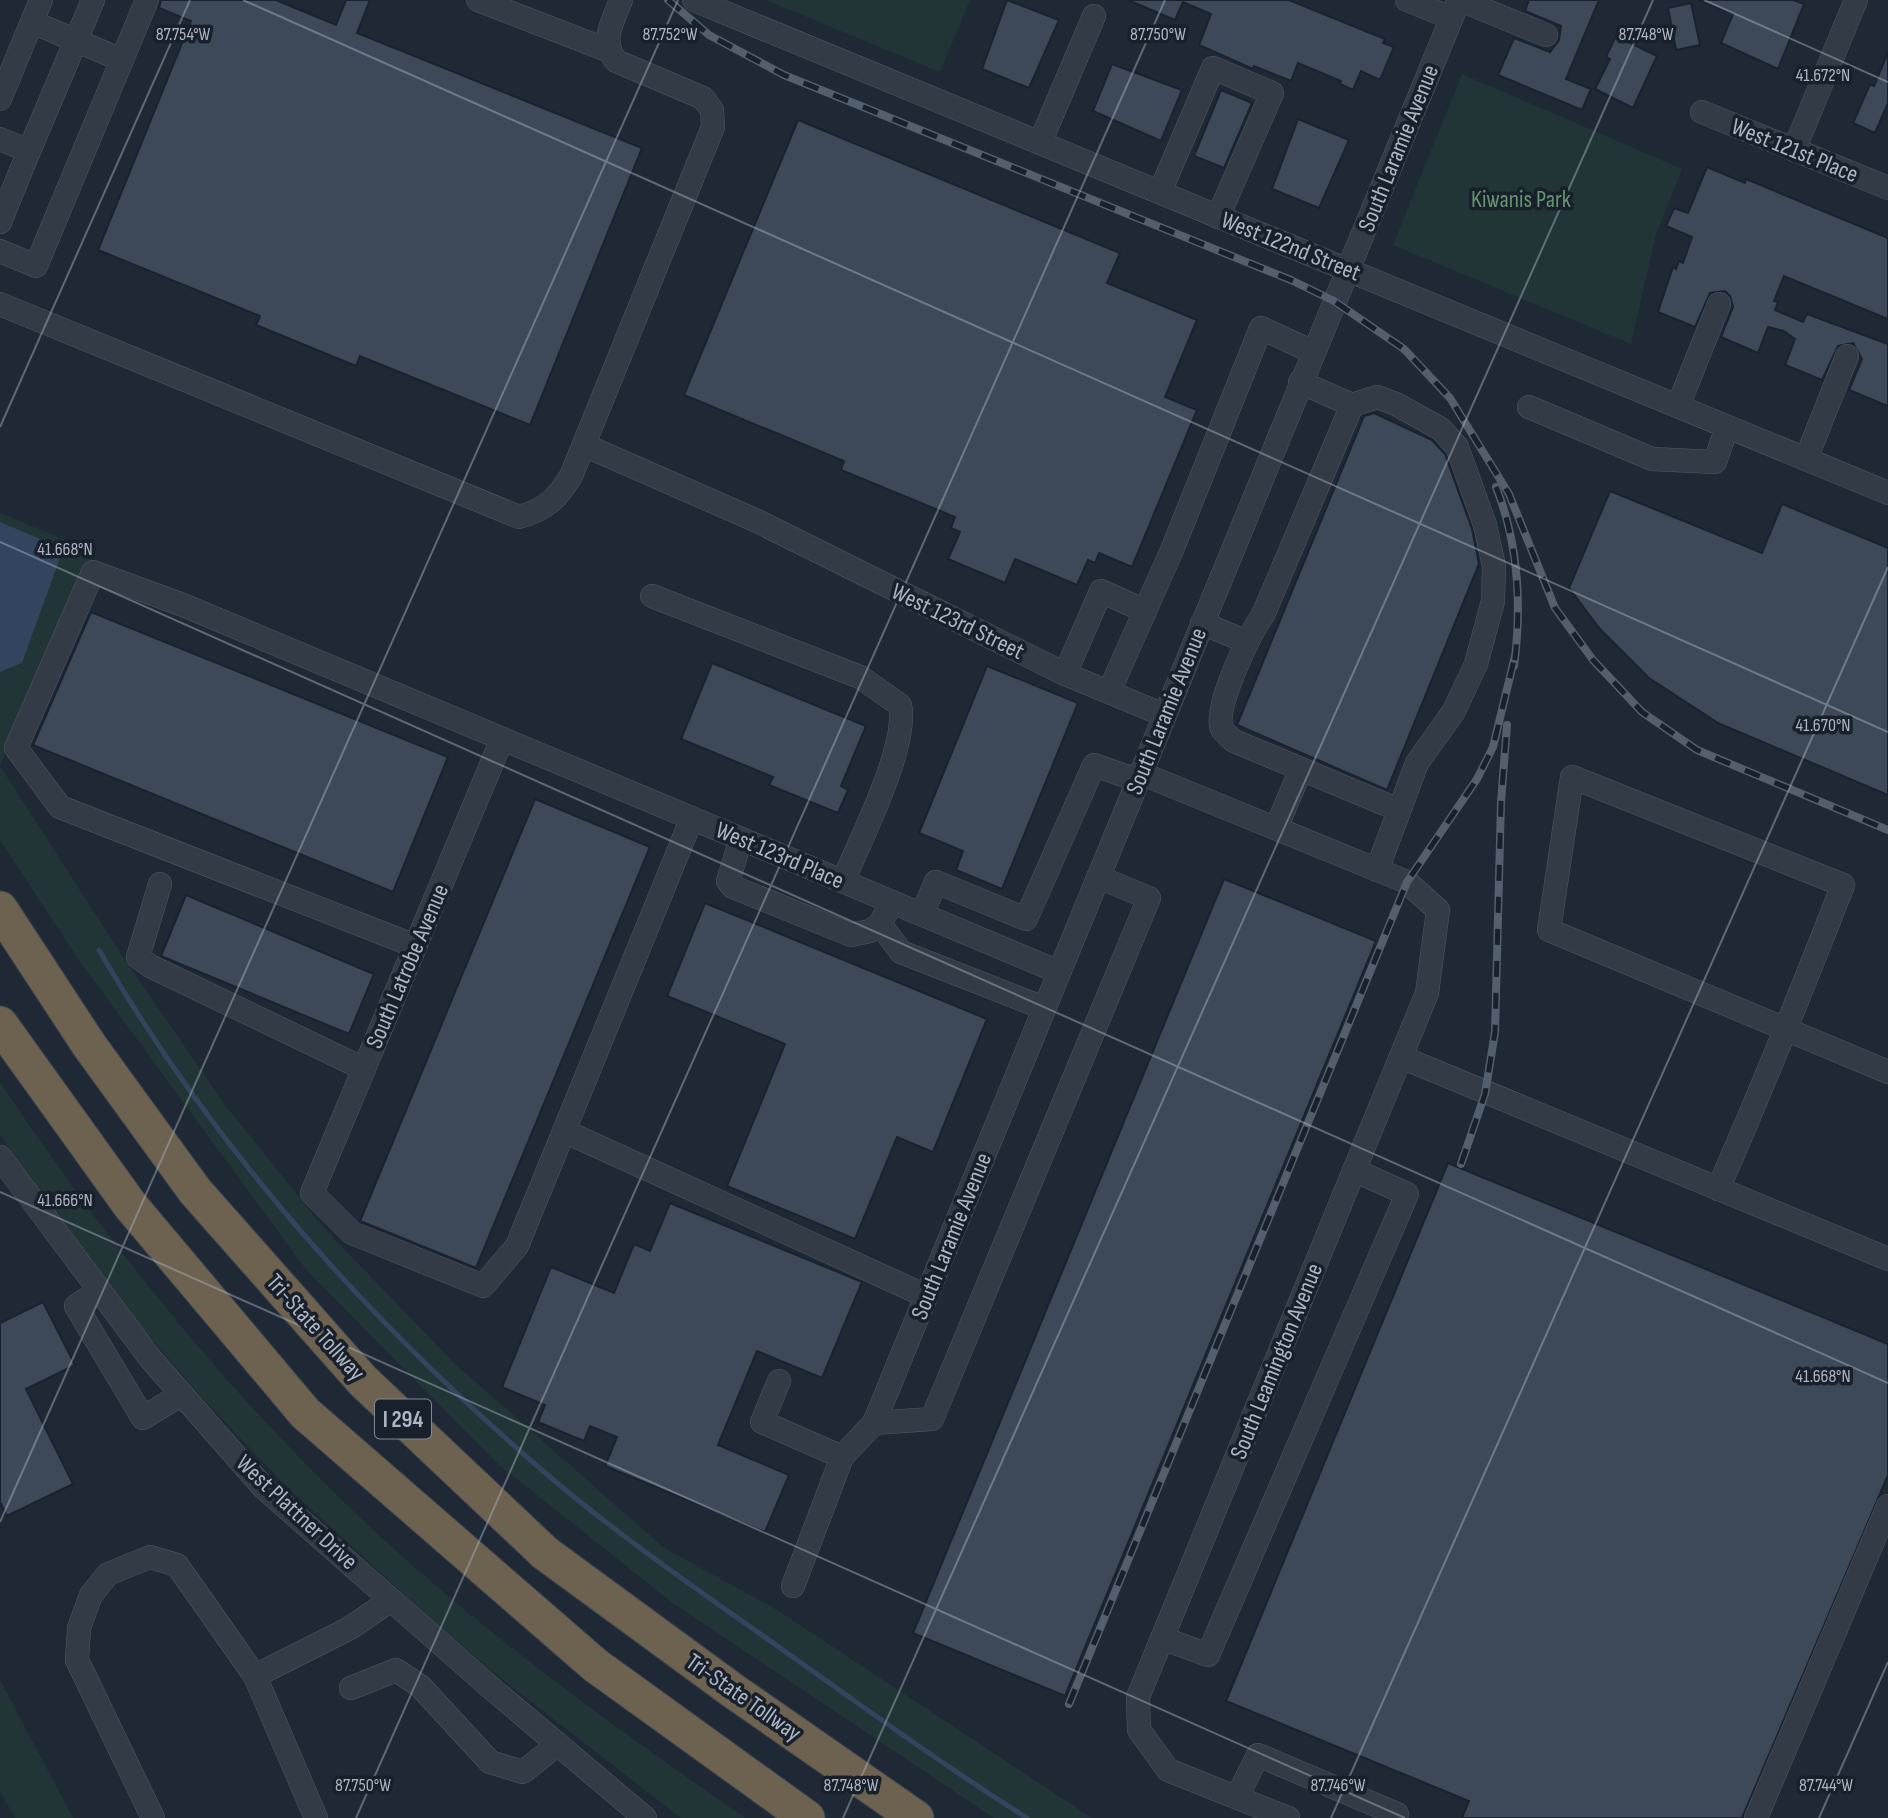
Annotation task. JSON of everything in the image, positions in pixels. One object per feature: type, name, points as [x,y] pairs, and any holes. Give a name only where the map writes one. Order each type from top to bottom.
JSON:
[{"type":"highway","name":"Tri-State Tollway","points":[[0,909],[89,1045],[195,1191],[363,1381],[545,1553],[910,1813]]},
{"type":"highway","name":"I 294","points":[[0,1024],[130,1205],[306,1413],[595,1665],[807,1818]]},
{"type":"street","points":[[0,99],[41,0]]},
{"type":"street","points":[[0,222],[93,0]]},
{"type":"street","points":[[0,251],[36,266],[147,0]]},
{"type":"street","points":[[0,304],[519,517],[539,512],[559,496],[572,477],[713,127],[712,110],[703,97],[616,61],[607,50],[478,0]]},
{"type":"street","points":[[607,50],[607,38],[621,0]]},
{"type":"street","name":"West 122nd Street","points":[[694,0],[1888,493]]},
{"type":"street","points":[[1407,0],[1456,6],[1546,35]]},
{"type":"street","points":[[1794,150],[1856,0]]},
{"type":"street","name":"South Laramie Avenue","points":[[874,1423],[1456,6]]},
{"type":"street","points":[[1040,142],[1094,16]]},
{"type":"street","points":[[32,22],[122,60]]},
{"type":"street","points":[[1160,192],[1213,68],[1272,93],[1218,216]]},
{"type":"street","name":"West 121st Place","points":[[1702,112],[1888,188]]},
{"type":"street","points":[[0,139],[29,151]]},
{"type":"street","points":[[1678,406],[1719,304]]},
{"type":"street","points":[[1109,692],[1261,328],[1312,352]]},
{"type":"street","points":[[1806,459],[1847,356]]},
{"type":"street","points":[[922,914],[936,882],[1026,919],[1094,765],[1139,777],[1276,828],[1377,870],[1417,763],[1454,711],[1476,664],[1493,601],[1494,566],[1485,525],[1457,447],[1441,429],[1396,404],[1377,397],[1352,405],[1300,382]]},
{"type":"street","points":[[1352,405],[1263,615],[1247,642],[1221,711],[1222,729],[1234,741],[1399,810]]},
{"type":"street","points":[[1529,407],[1652,459],[1715,462],[1727,426]]},
{"type":"street","name":"West 123rd Street","points":[[584,445],[755,520],[1065,674],[1164,715]]},
{"type":"street","name":"West 123rd Place","points":[[415,946],[60,807],[16,748],[93,572],[196,610],[1059,972]]},
{"type":"street","points":[[1065,674],[1101,591],[1145,611]]},
{"type":"street","points":[[652,596],[860,677],[900,705],[902,715],[896,750],[843,881]]},
{"type":"street","points":[[1202,623],[1247,642]]},
{"type":"street","name":"South Latrobe Avenue","points":[[502,739],[312,1193],[352,1233],[483,1286],[517,1245],[564,1131]]},
{"type":"street","points":[[1276,828],[1300,769]]},
{"type":"street","points":[[1718,1189],[1787,1028],[1843,885],[1572,777],[1549,930],[1787,1028],[1888,1072]]},
{"type":"street","points":[[692,818],[564,1131],[926,1296]]},
{"type":"street","points":[[741,839],[728,881],[733,887],[851,935],[870,931],[880,924],[892,902]]},
{"type":"street","name":"South Leamington Avenue","points":[[1237,1797],[1168,1770],[1139,1730],[1138,1696],[1427,993],[1438,911],[1407,882],[1377,870]]},
{"type":"street","points":[[793,1586],[842,1457],[874,1423],[932,1419],[1149,898],[1098,877]]},
{"type":"street","points":[[160,884],[138,957],[150,966],[364,1069]]},
{"type":"street","points":[[880,924],[901,952],[1044,1008]]},
{"type":"street","points":[[1401,1057],[1888,1259]]},
{"type":"street","name":"West Plattner Drive","points":[[0,1157],[99,1291],[182,1394],[264,1488],[558,1744],[619,1810],[645,1818]]},
{"type":"street","points":[[1162,1638],[1208,1655],[1407,1194],[1354,1170]]},
{"type":"street","points":[[99,1291],[76,1306],[143,1418],[182,1394]]},
{"type":"street","points":[[779,1381],[762,1422],[842,1457]]},
{"type":"street","points":[[1756,1818],[1888,1506]]},
{"type":"street","points":[[153,1818],[77,1660],[79,1628],[91,1595],[108,1574],[149,1557],[177,1565],[254,1676],[316,1818]]},
{"type":"street","points":[[254,1676],[350,1628],[391,1600]]},
{"type":"street","points":[[351,1688],[396,1670],[420,1686],[490,1762],[523,1772],[558,1744]]},
{"type":"street","points":[[1288,1818],[1237,1797],[1258,1755],[1397,1814],[1395,1818]]},
{"type":"green space","points":[[766,0],[970,0],[940,72]]},
{"type":"green space","name":"Kiwanis Park","points":[[1462,74],[1682,169],[1656,234],[1631,344],[1393,245]]},
{"type":"green space","points":[[0,513],[95,552],[0,766]]},
{"type":"green space","points":[[0,766],[121,954],[225,1105],[323,1227],[454,1363],[664,1548],[777,1610],[1092,1818],[994,1818],[670,1601],[498,1464],[308,1272],[79,960],[0,840]]},
{"type":"green space","points":[[0,1082],[86,1205],[178,1323],[277,1435],[330,1488],[384,1540],[470,1615],[606,1719],[745,1818],[681,1818],[507,1683],[434,1622],[284,1484],[205,1401],[124,1307],[45,1201],[0,1135]]},
{"type":"green space","points":[[0,1680],[73,1818],[15,1818],[0,1791]]},
{"type":"water","points":[[0,522],[50,543],[60,558],[22,663],[0,672]]},
{"type":"building","points":[[161,0],[276,0],[336,25],[346,0],[370,0],[357,33],[642,148],[530,425],[360,356],[356,366],[256,325],[260,316],[98,250],[191,21],[159,8]]},
{"type":"building","points":[[1007,0],[1059,20],[1029,88],[982,69]]},
{"type":"building","points":[[1128,0],[1289,0],[1385,39],[1383,43],[1394,47],[1380,80],[1361,71],[1353,90],[1340,84],[1341,81],[1298,63],[1291,81],[1254,66],[1253,69],[1199,45],[1211,14],[1183,2],[1175,20]]},
{"type":"building","points":[[1529,0],[1599,0],[1566,79],[1591,89],[1582,110],[1498,75],[1514,38],[1550,52],[1559,40],[1561,26],[1525,11]]},
{"type":"building","points":[[1699,0],[1793,0],[1804,4],[1778,69],[1721,43],[1733,14]]},
{"type":"building","points":[[1691,3],[1700,45],[1676,50],[1668,8]]},
{"type":"building","points":[[1616,36],[1657,56],[1633,108],[1595,89],[1610,59],[1606,57]]},
{"type":"building","points":[[1888,52],[1888,103],[1875,133],[1853,123],[1870,84],[1874,86]]},
{"type":"building","points":[[1112,64],[1182,90],[1161,141],[1093,111]]},
{"type":"building","points":[[1221,90],[1252,103],[1224,168],[1194,156]]},
{"type":"building","points":[[1298,119],[1349,140],[1319,208],[1272,189]]},
{"type":"building","points":[[798,120],[1120,253],[1107,283],[1197,320],[1165,397],[1197,410],[1132,567],[1099,553],[1095,563],[1088,560],[1077,585],[1015,559],[1005,583],[948,559],[960,532],[951,528],[955,517],[841,470],[844,461],[684,395]]},
{"type":"building","points":[[1707,167],[1745,183],[1746,179],[1888,238],[1888,319],[1784,276],[1774,301],[1778,302],[1775,310],[1803,322],[1807,314],[1888,344],[1888,406],[1849,390],[1862,359],[1853,343],[1838,346],[1822,380],[1785,365],[1795,339],[1784,331],[1768,327],[1758,353],[1721,337],[1733,307],[1730,296],[1725,291],[1710,293],[1695,327],[1658,312],[1673,267],[1676,269],[1679,261],[1683,263],[1692,237],[1666,226],[1674,208],[1688,213]]},
{"type":"building","points":[[1374,413],[1432,440],[1445,454],[1472,529],[1479,564],[1387,790],[1237,725],[1364,416]]},
{"type":"building","points":[[1610,491],[1762,553],[1782,504],[1888,548],[1888,795],[1718,723],[1649,678],[1600,629],[1569,588]]},
{"type":"building","points":[[91,612],[448,757],[393,892],[33,745]]},
{"type":"building","points":[[712,663],[866,726],[841,786],[848,790],[838,813],[769,785],[773,777],[681,739]]},
{"type":"building","points":[[987,666],[1078,703],[1002,889],[956,870],[963,851],[919,833]]},
{"type":"building","points":[[535,799],[650,847],[476,1268],[360,1221]]},
{"type":"building","points":[[1224,879],[1376,941],[1065,1696],[913,1633]]},
{"type":"building","points":[[186,895],[374,974],[349,1034],[161,956]]},
{"type":"building","points":[[705,903],[987,1019],[933,1152],[897,1137],[855,1239],[727,1186],[785,1044],[667,996]]},
{"type":"building","points":[[1448,1163],[1888,1344],[1888,1475],[1742,1818],[1462,1818],[1469,1801],[1226,1701]]},
{"type":"building","points":[[670,1203],[862,1282],[822,1378],[757,1351],[718,1445],[789,1475],[765,1532],[605,1466],[617,1437],[590,1426],[584,1441],[538,1422],[545,1405],[502,1387],[551,1267],[614,1293],[634,1244],[650,1251]]},
{"type":"building","points":[[43,1302],[75,1365],[26,1389],[73,1484],[7,1516],[0,1502],[0,1323]]},
{"type":"waterway","points":[[99,950],[145,1024],[246,1166],[360,1297],[485,1419],[578,1500],[664,1566],[904,1736],[1027,1818]]},
{"type":"railway","points":[[668,0],[709,35],[784,75],[1291,280],[1334,301],[1404,349],[1450,398],[1509,494],[1555,608],[1593,660],[1642,712],[1697,750],[1888,830]]},
{"type":"railway","points":[[1496,487],[1509,530],[1516,575],[1518,621],[1514,666]]},
{"type":"railway","points":[[1069,1704],[1407,882],[1477,779],[1493,747],[1515,656]]},
{"type":"railway","points":[[1461,1164],[1485,1094],[1495,1032],[1501,802],[1507,725]]}]
